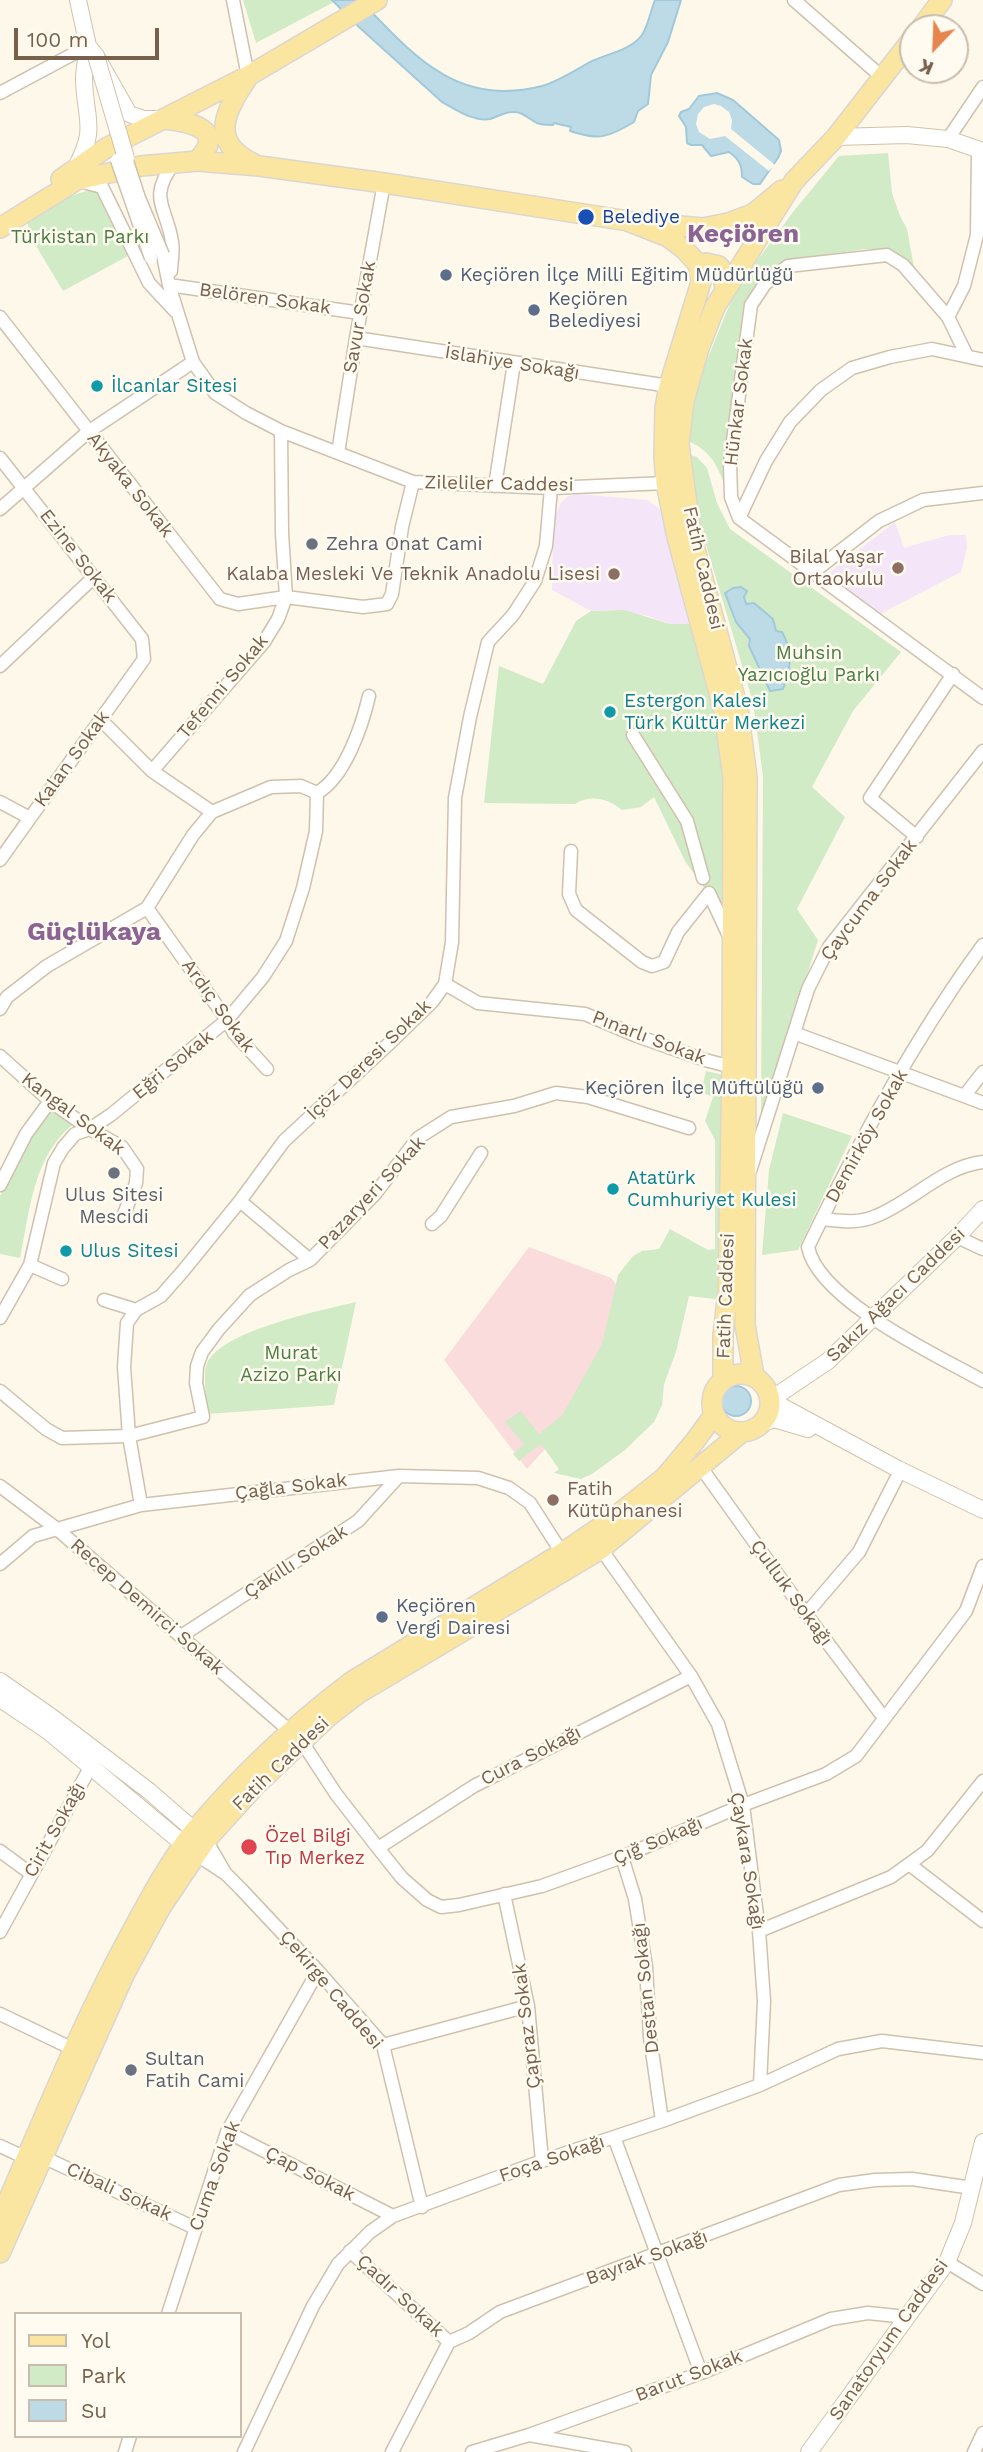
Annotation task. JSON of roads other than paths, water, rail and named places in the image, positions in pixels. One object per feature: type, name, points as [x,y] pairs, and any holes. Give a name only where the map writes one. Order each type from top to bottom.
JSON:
[{"type":"main road","points":[[78,0],[91,53],[128,161]]},
{"type":"main road","points":[[0,228],[75,176],[106,148],[248,76],[373,2]]},
{"type":"main road","points":[[91,53],[129,114],[144,119],[190,123],[205,132],[209,142],[208,150],[197,161]]},
{"type":"main road","points":[[75,176],[86,149],[90,129],[84,78],[91,53]]},
{"type":"main road","name":"Fatih Caddesi","points":[[754,1376],[746,1325],[747,777],[738,709],[691,534],[679,444],[684,401],[699,348],[715,307],[794,181],[836,137],[899,57]]},
{"type":"main road","points":[[248,76],[232,100],[225,121],[225,135],[237,155],[259,166]]},
{"type":"main road","points":[[836,137],[907,135],[948,139],[980,150]]},
{"type":"main road","points":[[0,215],[75,176],[128,161],[197,161],[259,166],[625,220],[703,228],[753,214],[794,181]]},
{"type":"main road","points":[[625,220],[668,237],[691,256],[699,269],[706,262],[719,266],[723,272],[725,291]]},
{"type":"main road","name":"Fatih Caddesi","points":[[699,269],[701,282],[698,294],[669,386],[665,408],[664,456],[666,483],[677,537],[724,712],[733,778],[732,1067],[728,1292],[723,1335],[723,1379]]},
{"type":"main road","name":"Sakız Ağacı Caddesi","points":[[770,1401],[828,1362],[983,1209]]},
{"type":"main road","points":[[761,1424],[768,1414],[770,1401],[762,1382],[754,1376],[738,1373],[723,1379],[712,1395],[711,1405],[714,1415],[725,1428],[742,1432],[774,1419],[806,1428],[896,1479],[983,1521]]},
{"type":"main road","points":[[770,1401],[983,1510]]},
{"type":"main road","name":"Fatih Caddesi","points":[[296,1737],[320,1705],[351,1682],[562,1553],[612,1518],[665,1477],[714,1415]]},
{"type":"main road","name":"Fatih Caddesi","points":[[0,2253],[73,2049],[125,1944],[149,1899],[245,1776],[359,1693],[601,1549],[742,1432]]},
{"type":"main road","name":"Çekirge Caddesi","points":[[0,1681],[149,1791],[195,1843]]},
{"type":"main road","name":"Çekirge Caddesi","points":[[0,1699],[48,1731],[195,1843]]},
{"type":"main road","name":"Fatih Caddesi","points":[[0,2219],[35,2157],[125,1973],[195,1843]]},
{"type":"main road","name":"Sanatoryum Caddesi","points":[[809,2452],[947,2262],[963,2223],[983,2142]]},
{"type":"street","points":[[233,0],[248,76]]},
{"type":"street","points":[[794,0],[883,78]]},
{"type":"street","points":[[0,93],[91,53]]},
{"type":"street","points":[[948,139],[983,87]]},
{"type":"street","points":[[948,317],[964,286],[977,235],[980,150]]},
{"type":"street","name":"Zileliler Caddesi","points":[[128,161],[192,362],[215,393],[246,413],[281,431],[414,482],[551,488],[666,483]]},
{"type":"street","points":[[169,285],[173,244],[160,205],[160,187],[174,163]]},
{"type":"street","points":[[75,176],[102,187],[149,283],[178,315]]},
{"type":"street","name":"Savur Sokak","points":[[338,453],[384,183]]},
{"type":"street","name":"Hünkar Sokak","points":[[739,518],[730,497],[730,463],[751,305],[765,284],[788,266],[887,255],[903,265],[948,317],[967,356]]},
{"type":"street","name":"Belören Sokak","points":[[169,285],[360,313]]},
{"type":"street","name":"Akyaka Sokak","points":[[0,317],[220,599],[238,604],[286,597],[363,607],[387,604],[392,594],[402,527],[414,482]]},
{"type":"street","name":"İslahiye Sokağı","points":[[356,338],[669,386]]},
{"type":"street","points":[[983,360],[932,349],[852,368],[821,390],[790,422],[761,471],[739,518],[983,698]]},
{"type":"street","points":[[0,509],[88,432],[192,362]]},
{"type":"street","points":[[495,485],[514,363]]},
{"type":"street","name":"Tefenni Sokak","points":[[152,771],[264,642],[278,619],[286,597],[281,431]]},
{"type":"street","name":"Ezine Sokak","points":[[0,458],[142,639],[144,659]]},
{"type":"street","name":"İçöz Deresi Sokak","points":[[136,1310],[161,1296],[240,1200],[284,1141],[432,1002],[445,984],[453,942],[455,798],[470,717],[488,642],[513,615],[536,581],[546,546],[551,488]]},
{"type":"street","points":[[812,573],[878,521],[901,510],[923,500],[983,493]]},
{"type":"street","points":[[0,666],[94,577]]},
{"type":"street","name":"Kalan Sokak","points":[[0,860],[144,659]]},
{"type":"street","points":[[917,836],[870,798],[953,674]]},
{"type":"street","points":[[0,1009],[7,997],[47,966],[147,908],[193,835],[212,812],[271,787],[301,786],[317,793],[328,786],[362,727],[369,696]]},
{"type":"street","points":[[100,719],[152,771],[212,812]]},
{"type":"street","points":[[633,735],[687,821],[703,878]]},
{"type":"street","name":"Çaycuma Sokak","points":[[746,1185],[808,989],[829,947],[983,751]]},
{"type":"street","name":"Eğri Sokak","points":[[0,1318],[30,1265],[54,1163],[63,1148],[75,1134],[90,1129],[228,1020],[263,977],[286,941],[303,888],[316,831],[317,793]]},
{"type":"street","points":[[0,802],[30,818]]},
{"type":"street","points":[[571,851],[569,894],[576,910],[642,962],[652,966],[664,962],[678,932],[709,893],[732,943]]},
{"type":"street","name":"Ardıç Sokak","points":[[147,908],[228,1020],[234,1033],[267,1069]]},
{"type":"street","name":"Demirköy Sokak","points":[[871,1319],[829,1282],[810,1255],[808,1247],[859,1143],[950,990],[983,945]]},
{"type":"street","name":"Pınarlı Sokak","points":[[445,984],[478,1003],[585,1014],[637,1036],[732,1067]]},
{"type":"street","points":[[794,1033],[983,1103]]},
{"type":"street","name":"Kangal Sokak","points":[[0,1056],[50,1101],[122,1147],[137,1169],[136,1183],[123,1217]]},
{"type":"street","points":[[965,1095],[983,1072]]},
{"type":"street","name":"Pazaryeri Sokak","points":[[0,1391],[46,1429],[62,1438],[129,1436],[203,1417],[196,1383],[197,1366],[202,1352],[219,1329],[250,1295],[289,1269],[310,1260],[375,1194],[418,1138],[451,1117],[514,1106],[556,1093],[588,1097],[689,1128]]},
{"type":"street","points":[[0,1185],[26,1134],[50,1101]]},
{"type":"street","points":[[432,1224],[441,1216],[481,1153]]},
{"type":"street","points":[[822,1219],[852,1222],[876,1217],[964,1164],[983,1162]]},
{"type":"street","points":[[240,1200],[310,1260]]},
{"type":"street","points":[[957,1237],[983,1249]]},
{"type":"street","points":[[30,1265],[62,1279]]},
{"type":"street","points":[[104,1300],[136,1310],[127,1323],[124,1367],[129,1436],[141,1505]]},
{"type":"street","points":[[871,1319],[983,1381]]},
{"type":"street","name":"Çulluk Sokağı","points":[[700,1466],[884,1718]]},
{"type":"street","name":"Çağla Sokak","points":[[0,1564],[33,1536],[141,1505],[399,1476],[478,1478],[509,1488],[530,1503],[562,1553]]},
{"type":"street","name":"Çakıllı Sokak","points":[[181,1636],[358,1521],[399,1476]]},
{"type":"street","points":[[806,1614],[859,1552],[896,1479]]},
{"type":"street","name":"Recep Demirci Sokak","points":[[0,1486],[57,1529],[296,1737]]},
{"type":"street","name":"Çaykara Sokağı","points":[[601,1549],[691,1676],[718,1724],[743,1805],[759,1931],[764,2001],[761,2085]]},
{"type":"street","name":"Çığ Sokağı","points":[[296,1737],[336,1794],[402,1878],[427,1900],[441,1907],[458,1905],[542,1886],[622,1857],[743,1805],[826,1774],[856,1756],[966,1611],[983,1566]]},
{"type":"street","name":"Cura Sokağı","points":[[378,1848],[474,1786],[691,1676]]},
{"type":"street","name":"Cirit Sokağı","points":[[0,1932],[91,1766]]},
{"type":"street","points":[[759,1931],[891,1877],[927,1850],[983,1781]]},
{"type":"street","name":"Çekirge Caddesi","points":[[195,1843],[318,1971],[383,2045],[422,2207]]},
{"type":"street","points":[[0,1851],[30,1874]]},
{"type":"street","name":"Destan Sokağı","points":[[622,1857],[635,1899],[646,1967],[650,2037],[662,2121]]},
{"type":"street","points":[[909,1864],[983,1921]]},
{"type":"street","name":"Çapraz Sokak","points":[[504,1894],[528,2006],[541,2161]]},
{"type":"street","name":"Cuma Sokak","points":[[169,2312],[228,2132],[318,1971]]},
{"type":"street","points":[[383,2045],[528,2006]]},
{"type":"street","points":[[0,2014],[73,2049]]},
{"type":"street","name":"Foça Sokağı","points":[[244,2452],[313,2306],[338,2264],[393,2216],[541,2161],[761,2085],[838,2049],[882,2041],[983,2053]]},
{"type":"street","name":"Çap Sokak","points":[[228,2132],[393,2216]]},
{"type":"street","points":[[614,2137],[701,2373]]},
{"type":"street","name":"Cibali Sokak","points":[[0,2146],[35,2157],[195,2228]]},
{"type":"street","name":"Bayrak Sokağı","points":[[449,2342],[469,2333],[500,2312],[839,2185],[912,2179],[972,2188]]},
{"type":"street","name":"Çadır Sokak","points":[[350,2251],[449,2342]]},
{"type":"street","points":[[947,2262],[983,2284]]},
{"type":"street","name":"Barut Sokak","points":[[472,2452],[529,2435],[701,2373],[831,2319],[868,2314],[907,2317]]},
{"type":"street","points":[[392,2452],[449,2342]]},
{"type":"street","points":[[974,2452],[983,2433]]},
{"type":"street","points":[[529,2435],[625,2452]]},
{"type":"water","points":[[332,0],[360,0],[399,40],[439,72],[461,83],[485,90],[512,91],[548,84],[624,48],[642,35],[655,0],[681,0],[668,42],[651,75],[648,104],[638,111],[634,122],[618,131],[596,137],[570,131],[571,127],[554,123],[539,124],[516,112],[484,119],[459,112],[442,102]]},
{"type":"water","points":[[717,93],[733,100],[779,140],[781,151],[778,158],[760,184],[753,184],[742,177],[739,163],[729,152],[711,156],[702,145],[687,143],[686,127],[679,116],[681,112],[689,109],[699,96]]},
{"type":"water","points":[[741,587],[747,591],[744,597],[746,604],[754,603],[773,619],[776,631],[782,632],[786,639],[790,660],[783,689],[770,691],[749,646],[750,639],[736,622],[725,593]]},
{"type":"water","points":[[736,1386],[742,1387],[750,1395],[750,1407],[742,1415],[736,1416],[730,1415],[722,1407],[721,1401],[722,1395],[730,1387]]},
{"type":"place","name":"Belediye","points":[[586,217]]},
{"type":"place","name":"Keçiören İlçe Milli Eğitim Müdürlüğü","points":[[446,275]]},
{"type":"place","name":"Keçiören Belediyesi","points":[[534,310]]},
{"type":"place","name":"İlcanlar Sitesi","points":[[97,386]]},
{"type":"place","name":"Zehra Onat Cami","points":[[312,544]]},
{"type":"place","name":"Bilal Yaşar Ortaokulu","points":[[898,568]]},
{"type":"place","name":"Kalaba Mesleki Ve Teknik Anadolu Lisesi","points":[[614,574]]},
{"type":"place","name":"Estergon Kalesi Türk Kültür Merkezi","points":[[610,712]]},
{"type":"place","name":"Keçiören İlçe Müftülüğü","points":[[818,1088]]},
{"type":"place","name":"Ulus Sitesi Mescidi","points":[[114,1173]]},
{"type":"place","name":"Atatürk Cumhuriyet Kulesi","points":[[613,1189]]},
{"type":"place","name":"Ulus Sitesi","points":[[66,1251]]},
{"type":"place","name":"Fatih Kütüphanesi","points":[[553,1500]]},
{"type":"place","name":"Keçiören Vergi Dairesi","points":[[382,1617]]},
{"type":"place","name":"Özel Bilgi Tıp Merkez","points":[[249,1847]]},
{"type":"place","name":"Sultan Fatih Cami","points":[[131,2070]]},
{"type":"district","name":"Keçiören","points":[[743,234]]},
{"type":"district","name":"Güçlükaya","points":[[94,932]]},
{"type":"park label","name":"Türkistan Parkı","points":[[80,237]]},
{"type":"park label","name":"Muhsin Yazıcıoğlu Parkı","points":[[809,664]]},
{"type":"park label","name":"Murat Azizo Parkı","points":[[291,1364]]}]
